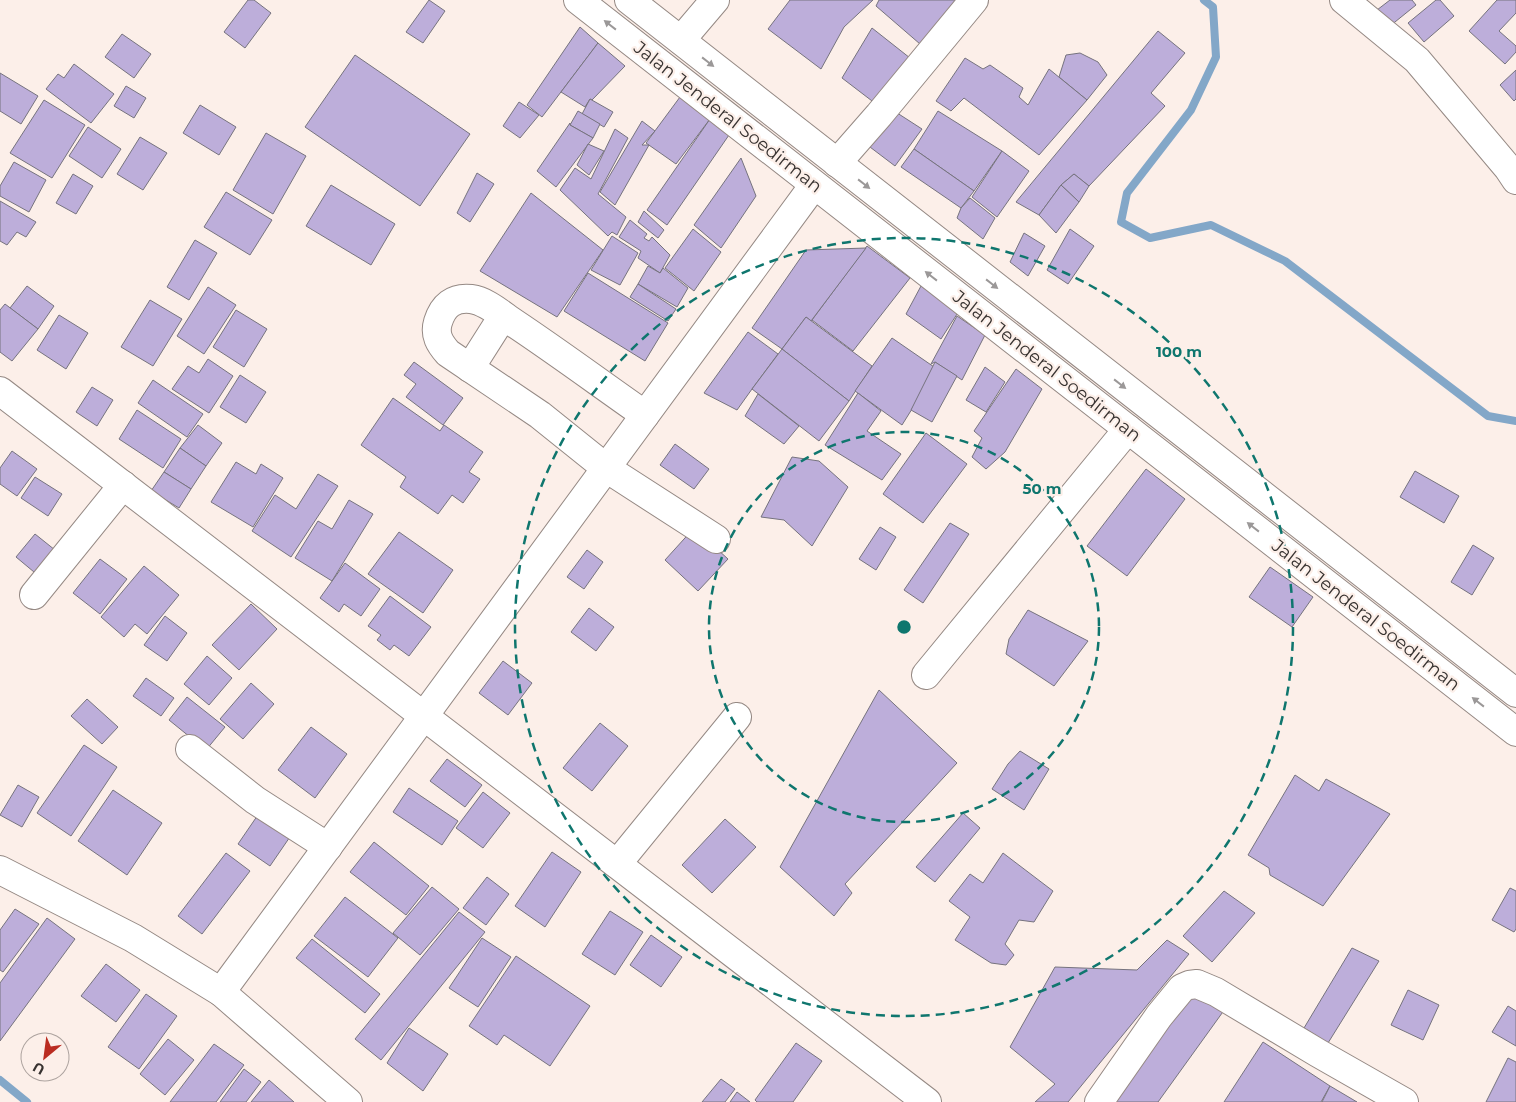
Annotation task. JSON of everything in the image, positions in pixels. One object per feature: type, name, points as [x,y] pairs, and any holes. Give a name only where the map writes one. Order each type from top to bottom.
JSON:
[{"type":"main road","name":"Jalan Jenderal Soedirman","points":[[578,0],[1516,732]]},
{"type":"main road","name":"Jalan Jenderal Soedirman","points":[[629,0],[1516,693]]},
{"type":"main road","points":[[680,40],[715,0]]},
{"type":"main road","points":[[837,163],[974,0]]},
{"type":"main road","points":[[1344,0],[1418,60],[1516,180]]},
{"type":"main road","points":[[222,992],[814,185]]},
{"type":"main road","points":[[645,415],[489,306],[472,299],[458,300],[449,303],[441,312],[436,328],[439,343],[448,353],[540,415],[606,468],[716,538]]},
{"type":"main road","points":[[470,368],[503,316]]},
{"type":"main road","points":[[0,391],[926,1102]]},
{"type":"main road","points":[[926,675],[1128,429]]},
{"type":"main road","points":[[34,595],[123,485]]},
{"type":"main road","points":[[617,864],[737,717]]},
{"type":"main road","points":[[190,749],[255,800],[328,847]]},
{"type":"main road","points":[[0,870],[133,938],[222,992],[348,1102]]},
{"type":"main road","points":[[1099,1102],[1159,1016],[1182,988],[1197,984],[1216,992],[1404,1102]]},
{"type":"building","points":[[248,0],[254,0],[271,13],[245,48],[224,32]]},
{"type":"building","points":[[429,0],[445,11],[423,43],[406,32]]},
{"type":"building","points":[[790,0],[873,0],[844,27],[821,69],[768,29]]},
{"type":"building","points":[[879,0],[957,0],[920,44],[876,6]]},
{"type":"building","points":[[1390,0],[1412,0],[1416,5],[1390,26],[1377,10]]},
{"type":"building","points":[[1436,0],[1440,0],[1454,16],[1424,42],[1408,23]]},
{"type":"building","points":[[1497,0],[1516,0],[1516,13],[1499,31],[1516,46],[1516,52],[1505,64],[1469,31]]},
{"type":"building","points":[[580,27],[598,43],[542,117],[527,105]]},
{"type":"building","points":[[872,28],[910,58],[876,104],[842,78]]},
{"type":"building","points":[[1158,31],[1185,53],[1151,93],[1165,106],[1089,186],[1074,174],[1061,185],[1039,215],[1016,202]]},
{"type":"building","points":[[122,34],[151,54],[134,78],[105,57]]},
{"type":"building","points":[[598,43],[625,66],[592,100],[590,99],[585,107],[561,92]]},
{"type":"building","points":[[1080,53],[1098,62],[1107,75],[1087,100],[1059,77],[1066,55]]},
{"type":"building","points":[[355,55],[470,134],[420,206],[305,127]]},
{"type":"building","points":[[965,58],[983,69],[990,65],[1023,88],[1019,97],[1028,105],[1049,69],[1087,100],[1039,155],[964,98],[951,111],[936,101]]},
{"type":"building","points":[[74,64],[114,94],[91,123],[46,89],[58,74],[64,78]]},
{"type":"building","points":[[1516,70],[1516,99],[1514,101],[1500,85]]},
{"type":"building","points":[[0,73],[38,96],[21,124],[0,111]]},
{"type":"building","points":[[126,86],[146,98],[134,118],[114,106]]},
{"type":"building","points":[[680,97],[710,119],[676,164],[646,143]]},
{"type":"building","points":[[590,99],[613,112],[604,127],[582,114]]},
{"type":"building","points":[[44,100],[85,125],[52,178],[10,153]]},
{"type":"building","points":[[519,102],[539,115],[520,138],[503,126]]},
{"type":"building","points":[[200,105],[236,127],[219,155],[183,133]]},
{"type":"building","points":[[891,109],[922,129],[895,166],[866,144]]},
{"type":"building","points":[[578,111],[600,124],[593,138],[570,125]]},
{"type":"building","points":[[938,111],[1002,151],[974,191],[914,149]]},
{"type":"building","points":[[710,119],[729,135],[667,225],[647,210]]},
{"type":"building","points":[[642,121],[655,131],[642,145],[649,145],[615,205],[600,192]]},
{"type":"building","points":[[570,123],[570,125],[593,138],[556,187],[537,171]]},
{"type":"building","points":[[88,127],[121,149],[102,178],[69,156]]},
{"type":"building","points":[[615,129],[628,138],[598,194],[626,217],[617,235],[612,232],[608,236],[560,190],[575,168],[591,179]]},
{"type":"building","points":[[266,133],[306,156],[273,214],[233,190]]},
{"type":"building","points":[[140,137],[167,153],[143,190],[117,174]]},
{"type":"building","points":[[588,144],[604,151],[589,175],[577,165]]},
{"type":"building","points":[[914,149],[974,191],[961,208],[901,167]]},
{"type":"building","points":[[1002,151],[1029,171],[997,217],[972,197]]},
{"type":"building","points":[[741,158],[756,196],[721,248],[694,225]]},
{"type":"building","points":[[14,162],[46,180],[29,212],[0,196],[0,186]]},
{"type":"building","points":[[477,173],[494,184],[470,222],[457,213]]},
{"type":"building","points":[[73,174],[93,186],[76,214],[56,203]]},
{"type":"building","points":[[1074,174],[1089,186],[1079,202],[1061,185]]},
{"type":"building","points":[[331,185],[395,224],[371,265],[306,226]]},
{"type":"building","points":[[1061,185],[1079,202],[1056,233],[1039,215]]},
{"type":"building","points":[[226,192],[272,220],[250,255],[204,227]]},
{"type":"building","points":[[531,193],[603,250],[557,317],[480,271]]},
{"type":"building","points":[[970,198],[995,218],[983,239],[957,218],[961,208]]},
{"type":"building","points":[[0,201],[36,222],[26,237],[17,232],[7,245],[0,241]]},
{"type":"building","points":[[644,211],[664,230],[658,238],[638,222]]},
{"type":"building","points":[[630,220],[647,234],[644,238],[649,241],[652,237],[670,255],[660,273],[638,258],[641,251],[619,237]]},
{"type":"building","points":[[693,229],[721,252],[694,291],[665,268]]},
{"type":"building","points":[[1070,229],[1094,246],[1068,284],[1047,270]]},
{"type":"building","points":[[1024,233],[1045,246],[1028,276],[1010,262]]},
{"type":"building","points":[[612,236],[638,253],[620,285],[591,270]]},
{"type":"building","points":[[195,240],[217,253],[189,300],[167,287]]},
{"type":"building","points":[[867,246],[910,278],[853,351],[812,320]]},
{"type":"building","points":[[866,248],[811,321],[806,317],[782,349],[752,328],[806,250]]},
{"type":"building","points":[[648,266],[660,273],[663,268],[688,288],[677,307],[638,284]]},
{"type":"building","points":[[588,273],[668,323],[645,361],[564,311]]},
{"type":"building","points":[[638,284],[676,309],[668,321],[630,297]]},
{"type":"building","points":[[27,286],[54,306],[38,329],[10,308]]},
{"type":"building","points":[[921,286],[959,311],[941,339],[906,314]]},
{"type":"building","points":[[208,287],[236,305],[204,354],[177,336]]},
{"type":"building","points":[[150,300],[182,319],[153,366],[121,347]]},
{"type":"building","points":[[5,304],[38,329],[12,361],[0,352],[0,310]]},
{"type":"building","points":[[236,310],[267,329],[244,367],[213,347]]},
{"type":"building","points":[[59,315],[88,333],[66,369],[37,350]]},
{"type":"building","points":[[957,316],[985,335],[962,380],[935,362],[931,364]]},
{"type":"building","points":[[806,317],[872,366],[849,401],[782,349]]},
{"type":"building","points":[[748,332],[778,354],[737,410],[704,393]]},
{"type":"building","points":[[892,338],[937,369],[902,425],[855,391]]},
{"type":"building","points":[[782,349],[849,401],[819,441],[752,389]]},
{"type":"building","points":[[208,359],[233,376],[209,413],[172,389],[188,366],[199,373]]},
{"type":"building","points":[[414,362],[463,398],[443,425],[406,397],[416,384],[404,375]]},
{"type":"building","points":[[935,362],[957,376],[932,422],[911,410]]},
{"type":"building","points":[[985,367],[1005,382],[986,412],[966,400]]},
{"type":"building","points":[[1016,369],[1042,389],[1005,452],[986,469],[972,457],[982,438],[974,431]]},
{"type":"building","points":[[240,375],[266,392],[246,423],[220,407]]},
{"type":"building","points":[[153,380],[203,414],[187,437],[138,403]]},
{"type":"building","points":[[92,387],[113,400],[97,426],[76,412]]},
{"type":"building","points":[[858,393],[881,411],[867,431],[901,454],[882,480],[825,445]]},
{"type":"building","points":[[758,394],[799,426],[784,444],[745,416]]},
{"type":"building","points":[[393,398],[440,431],[444,425],[483,452],[469,472],[480,479],[463,503],[452,495],[438,514],[400,487],[406,477],[361,445]]},
{"type":"building","points":[[137,410],[181,439],[163,468],[119,439]]},
{"type":"building","points":[[198,425],[222,443],[206,466],[180,448]]},
{"type":"building","points":[[926,433],[967,464],[923,523],[883,494]]},
{"type":"building","points":[[675,444],[709,469],[694,489],[660,465]]},
{"type":"building","points":[[180,448],[206,466],[191,489],[164,472]]},
{"type":"building","points":[[12,451],[37,469],[17,496],[0,484],[0,468]]},
{"type":"building","points":[[792,457],[819,461],[848,487],[812,546],[784,520],[761,517]]},
{"type":"building","points":[[236,462],[256,474],[261,464],[283,478],[253,527],[211,502]]},
{"type":"building","points":[[1146,469],[1185,499],[1127,576],[1087,546]]},
{"type":"building","points":[[1415,471],[1459,496],[1444,523],[1400,497]]},
{"type":"building","points":[[164,472],[191,489],[179,508],[151,491]]},
{"type":"building","points":[[318,474],[338,486],[291,557],[252,531],[275,495],[296,509]]},
{"type":"building","points":[[35,477],[62,494],[48,516],[21,498]]},
{"type":"building","points":[[349,500],[373,514],[332,581],[295,558],[318,521],[332,529]]},
{"type":"building","points":[[950,523],[969,534],[923,603],[904,590]]},
{"type":"building","points":[[880,527],[896,537],[876,570],[859,559]]},
{"type":"building","points":[[694,528],[728,559],[698,591],[665,560]]},
{"type":"building","points":[[399,532],[453,570],[423,613],[368,574]]},
{"type":"building","points":[[35,534],[60,554],[40,577],[16,557]]},
{"type":"building","points":[[1473,545],[1494,558],[1472,595],[1451,582]]},
{"type":"building","points":[[587,550],[603,562],[584,589],[567,577]]},
{"type":"building","points":[[100,559],[127,579],[100,614],[73,593]]},
{"type":"building","points":[[345,563],[380,589],[361,616],[344,604],[339,612],[320,598]]},
{"type":"building","points":[[144,566],[179,595],[147,634],[135,624],[124,637],[101,617]]},
{"type":"building","points":[[1270,567],[1313,597],[1292,627],[1249,597]]},
{"type":"building","points":[[390,596],[431,627],[409,656],[394,645],[390,650],[377,640],[381,635],[368,626]]},
{"type":"building","points":[[251,604],[277,629],[239,670],[212,645]]},
{"type":"building","points":[[589,608],[614,627],[596,651],[571,632]]},
{"type":"building","points":[[1028,610],[1088,641],[1054,686],[1006,654],[1009,639]]},
{"type":"building","points":[[165,616],[187,633],[167,661],[144,645]]},
{"type":"building","points":[[207,656],[232,678],[209,705],[184,684]]},
{"type":"building","points":[[503,661],[532,683],[508,715],[479,693]]},
{"type":"building","points":[[146,678],[174,698],[161,716],[133,696]]},
{"type":"building","points":[[251,683],[274,704],[243,739],[220,719]]},
{"type":"building","points":[[879,690],[957,763],[845,884],[852,893],[834,916],[780,867]]},
{"type":"building","points":[[187,697],[225,727],[206,750],[169,720]]},
{"type":"building","points":[[87,699],[118,727],[102,744],[71,716]]},
{"type":"building","points":[[600,723],[628,746],[592,791],[563,768]]},
{"type":"building","points":[[311,727],[347,754],[315,798],[278,770]]},
{"type":"building","points":[[84,745],[117,767],[71,836],[37,813]]},
{"type":"building","points":[[1020,751],[1049,769],[1024,810],[992,789],[1008,764]]},
{"type":"building","points":[[447,759],[482,785],[465,807],[430,781]]},
{"type":"building","points":[[1295,775],[1319,791],[1326,779],[1390,814],[1323,906],[1270,875],[1269,868],[1248,855]]},
{"type":"building","points":[[18,785],[39,797],[22,827],[0,815]]},
{"type":"building","points":[[409,788],[458,821],[442,845],[393,812]]},
{"type":"building","points":[[113,790],[162,823],[127,875],[78,841]]},
{"type":"building","points":[[483,792],[510,813],[483,848],[456,828]]},
{"type":"building","points":[[262,809],[294,831],[270,866],[238,844]]},
{"type":"building","points":[[963,813],[980,828],[935,882],[916,867]]},
{"type":"building","points":[[725,819],[756,847],[712,893],[682,865]]},
{"type":"building","points":[[374,842],[429,886],[406,915],[350,872]]},
{"type":"building","points":[[552,852],[581,872],[545,927],[515,906]]},
{"type":"building","points":[[226,853],[250,871],[202,934],[178,916]]},
{"type":"building","points":[[1003,853],[1053,891],[1034,922],[1019,920],[1005,944],[1014,955],[1006,965],[991,963],[955,940],[970,917],[949,901],[970,874],[983,883]]},
{"type":"building","points":[[487,877],[509,894],[486,925],[463,908]]},
{"type":"building","points":[[432,887],[459,909],[420,955],[393,933]]},
{"type":"building","points":[[1510,888],[1516,891],[1516,929],[1514,932],[1492,920]]},
{"type":"building","points":[[1224,891],[1255,913],[1212,962],[1183,936]]},
{"type":"building","points":[[345,897],[398,938],[368,977],[314,936]]},
{"type":"building","points":[[15,909],[39,924],[3,972],[0,970],[0,930]]},
{"type":"building","points":[[610,911],[643,932],[615,975],[582,954]]},
{"type":"building","points":[[459,912],[485,932],[381,1060],[355,1039]]},
{"type":"building","points":[[47,918],[75,939],[0,1041],[0,983]]},
{"type":"building","points":[[651,935],[682,957],[661,987],[630,965]]},
{"type":"building","points":[[482,938],[511,957],[478,1007],[449,988]]},
{"type":"building","points":[[312,939],[380,994],[365,1013],[296,958]]},
{"type":"building","points":[[1167,940],[1189,954],[1068,1102],[1035,1102],[1055,1084],[1010,1047],[1055,967],[1137,970]]},
{"type":"building","points":[[1352,948],[1379,961],[1328,1043],[1304,1028]]},
{"type":"building","points":[[516,956],[590,1006],[550,1066],[504,1035],[497,1045],[469,1026]]},
{"type":"building","points":[[106,964],[140,990],[116,1022],[81,996]]},
{"type":"building","points":[[1408,990],[1439,1005],[1423,1040],[1391,1025]]},
{"type":"building","points":[[1194,993],[1225,1009],[1158,1102],[1109,1102]]},
{"type":"building","points":[[146,994],[177,1016],[139,1069],[108,1047]]},
{"type":"building","points":[[1508,1006],[1516,1011],[1516,1046],[1492,1032]]},
{"type":"building","points":[[409,1028],[448,1054],[423,1091],[387,1063]]},
{"type":"building","points":[[168,1039],[194,1060],[165,1095],[140,1074]]},
{"type":"building","points":[[1263,1042],[1330,1086],[1321,1102],[1224,1102]]},
{"type":"building","points":[[796,1043],[822,1061],[793,1102],[757,1102],[755,1100]]},
{"type":"building","points":[[214,1044],[244,1065],[216,1102],[170,1102]]},
{"type":"building","points":[[1508,1058],[1516,1062],[1516,1102],[1486,1102]]},
{"type":"building","points":[[244,1069],[261,1082],[246,1102],[220,1102]]},
{"type":"building","points":[[721,1079],[735,1089],[725,1102],[702,1102]]},
{"type":"building","points":[[269,1080],[294,1102],[251,1102]]},
{"type":"building","points":[[1330,1086],[1357,1102],[1322,1102]]},
{"type":"building","points":[[737,1092],[750,1102],[730,1102]]},
{"type":"waterway","points":[[1204,0],[1213,7],[1216,57],[1191,110],[1127,193],[1121,222],[1150,238],[1211,225],[1285,261],[1488,416],[1516,421]]},
{"type":"waterway","points":[[0,1080],[27,1102]]}]
